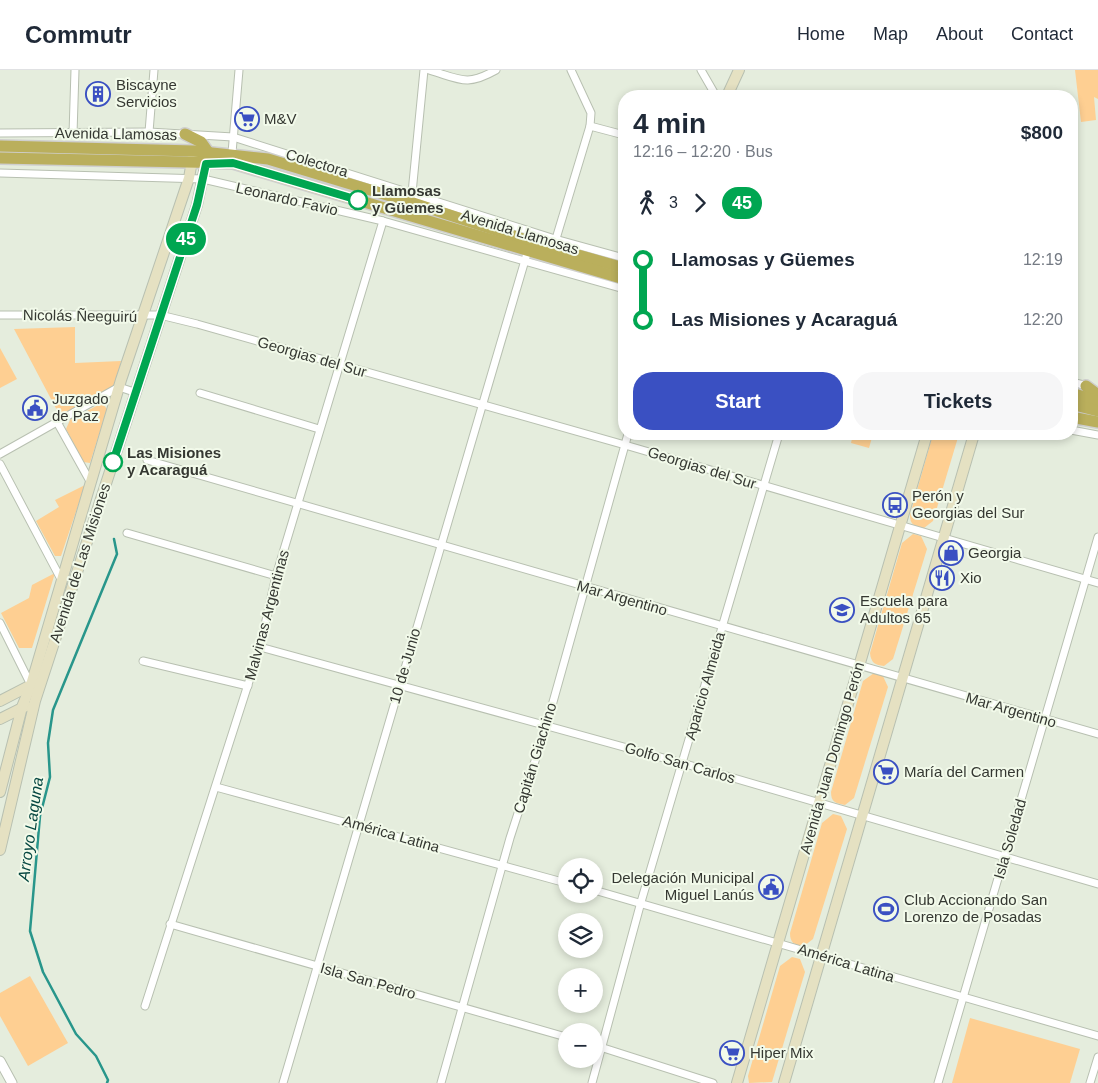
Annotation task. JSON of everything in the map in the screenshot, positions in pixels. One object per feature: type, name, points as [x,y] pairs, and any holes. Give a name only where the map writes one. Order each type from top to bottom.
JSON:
[{"type":"highway","points":[[0,158],[192,163],[207,158],[201,142],[185,134]]},
{"type":"highway","name":"Avenida Llamosas","points":[[0,146],[194,151],[207,158],[233,163],[527,255],[618,278]]},
{"type":"highway","name":"Avenida Llamosas","points":[[207,158],[232,153],[268,159],[554,243],[618,266]]},
{"type":"highway","points":[[1086,386],[1098,395]]},
{"type":"highway","points":[[1078,395],[1098,401]]},
{"type":"highway","points":[[1078,406],[1098,411]]},
{"type":"highway","points":[[1078,418],[1098,422]]},
{"type":"main road","points":[[730,90],[738,70]]},
{"type":"main road","name":"Avenida de Las Misiones","points":[[0,850],[34,693],[62,581],[119,387],[189,178],[194,151]]},
{"type":"main road","name":"Avenida de Las Misiones","points":[[0,792],[22,707],[34,693],[42,679],[134,392],[197,205],[207,158]]},
{"type":"main road","name":"Avenida Juan Domingo Perón","points":[[737,1083],[925,440]]},
{"type":"main road","points":[[784,1083],[972,440]]},
{"type":"main road","points":[[0,701],[34,693]]},
{"type":"main road","points":[[0,719],[22,707],[34,693]]},
{"type":"street","points":[[73,134],[75,70]]},
{"type":"street","points":[[150,132],[154,70]]},
{"type":"street","points":[[232,153],[239,70]]},
{"type":"street","points":[[412,193],[424,70]]},
{"type":"street","points":[[429,70],[464,80],[478,80],[496,70]]},
{"type":"street","points":[[554,243],[590,126],[590,113],[571,70]]},
{"type":"street","points":[[701,70],[713,90]]},
{"type":"street","points":[[590,126],[618,133]]},
{"type":"street","name":"Colectora","points":[[0,133],[150,132],[233,137],[412,193],[554,243],[618,257]]},
{"type":"street","name":"Leonardo Favio","points":[[0,173],[203,179],[527,255],[618,287]]},
{"type":"street","name":"Malvinas Argentinas","points":[[145,1006],[260,648],[276,576],[382,221]]},
{"type":"street","name":"10 de Junio","points":[[284,1083],[316,966],[527,255]]},
{"type":"street","name":"Nicolás Ñeeguirú","points":[[0,315],[144,317],[160,315]]},
{"type":"street","name":"Georgias del Sur","points":[[160,315],[625,445],[763,487],[1098,583]]},
{"type":"street","points":[[1078,384],[1098,388]]},
{"type":"street","points":[[1,452],[119,387],[134,392]]},
{"type":"street","points":[[200,393],[319,428]]},
{"type":"street","points":[[57,422],[91,484]]},
{"type":"street","points":[[1078,431],[1098,435]]},
{"type":"street","name":"Capitán Giachino","points":[[441,1083],[461,1007],[546,727],[626,440]]},
{"type":"street","name":"Aparicio Almeida","points":[[603,1044],[641,902],[777,440]]},
{"type":"street","name":"Mar Argentino","points":[[147,460],[440,546],[1098,734]]},
{"type":"street","points":[[0,464],[62,581]]},
{"type":"street","points":[[127,533],[276,576]]},
{"type":"street","name":"Isla Soledad","points":[[938,1083],[1098,537]]},
{"type":"street","points":[[0,623],[34,693]]},
{"type":"street","name":"Golfo San Carlos","points":[[260,648],[682,763],[862,817],[1098,884]]},
{"type":"street","points":[[143,661],[248,686]]},
{"type":"street","name":"América Latina","points":[[216,787],[558,880]]},
{"type":"street","name":"América Latina","points":[[603,892],[1098,1036]]},
{"type":"street","name":"Isla San Pedro","points":[[170,924],[558,1035]]},
{"type":"street","points":[[603,1048],[713,1083]]},
{"type":"street","points":[[1090,1083],[1098,1057]]},
{"type":"street","points":[[0,1061],[12,1083]]},
{"type":"street","name":"Aparicio Almeida","points":[[592,1083],[596,1068]]},
{"type":"shaded area","points":[[1075,70],[1098,70],[1098,99],[1094,97],[1096,120],[1081,122]]},
{"type":"shaded area","points":[[75,327],[75,363],[121,361],[116,385],[60,416],[14,329]]},
{"type":"shaded area","points":[[0,348],[17,379],[0,388]]},
{"type":"shaded area","points":[[102,403],[107,409],[90,463],[83,462],[66,429],[70,420]]},
{"type":"shaded area","points":[[852,440],[871,440],[869,448],[851,443]]},
{"type":"shaded area","points":[[931,440],[957,440],[933,521],[924,528],[918,527],[911,521],[910,515]]},
{"type":"shaded area","points":[[85,485],[61,556],[55,556],[36,521],[59,507],[55,500]]},
{"type":"shaded area","points":[[913,534],[921,536],[927,549],[893,659],[884,666],[878,665],[872,661],[870,653],[902,543]]},
{"type":"shaded area","points":[[55,573],[32,648],[19,648],[1,613],[29,598],[32,585]]},
{"type":"shaded area","points":[[874,673],[882,674],[888,687],[854,798],[845,805],[839,804],[834,802],[831,792],[863,681]]},
{"type":"shaded area","points":[[833,814],[841,816],[847,829],[813,939],[804,946],[798,945],[793,943],[790,933],[822,823]]},
{"type":"shaded area","points":[[792,957],[800,959],[805,972],[772,1082],[749,1083],[748,1076],[780,966]]},
{"type":"shaded area","points":[[30,976],[68,1043],[28,1066],[0,1016],[0,993]]},
{"type":"shaded area","points":[[970,1018],[1080,1049],[1070,1083],[952,1083]]},
{"type":"waterway","name":"Arroyo Laguna","points":[[107,1083],[108,1080],[96,1056],[76,1034],[43,972],[30,931],[40,816],[50,777],[48,743],[53,710],[117,554],[114,539]]},
{"type":"bus line","name":"45","points":[[113,462],[134,392],[197,205],[206,164],[233,163],[358,200]]},
{"type":"place","name":"Biscayne Servicios","points":[[98,94]]},
{"type":"place","name":"M&V","points":[[247,119]]},
{"type":"place","name":"Llamosas y Güemes","points":[[358,200]]},
{"type":"place","name":"Juzgado de Paz","points":[[35,408]]},
{"type":"place","name":"Las Misiones y Acaraguá","points":[[113,462]]},
{"type":"place","name":"Perón y Georgias del Sur","points":[[895,505]]},
{"type":"place","name":"Georgia","points":[[951,553]]},
{"type":"place","name":"Xio","points":[[942,578]]},
{"type":"place","name":"Escuela para Adultos 65","points":[[842,610]]},
{"type":"place","name":"María del Carmen","points":[[886,772]]},
{"type":"place","name":"Delegación Municipal Miguel Lanús","points":[[771,887]]},
{"type":"place","name":"Club Accionando San Lorenzo de Posadas","points":[[886,909]]},
{"type":"place","name":"Hiper Mix","points":[[732,1053]]}]
